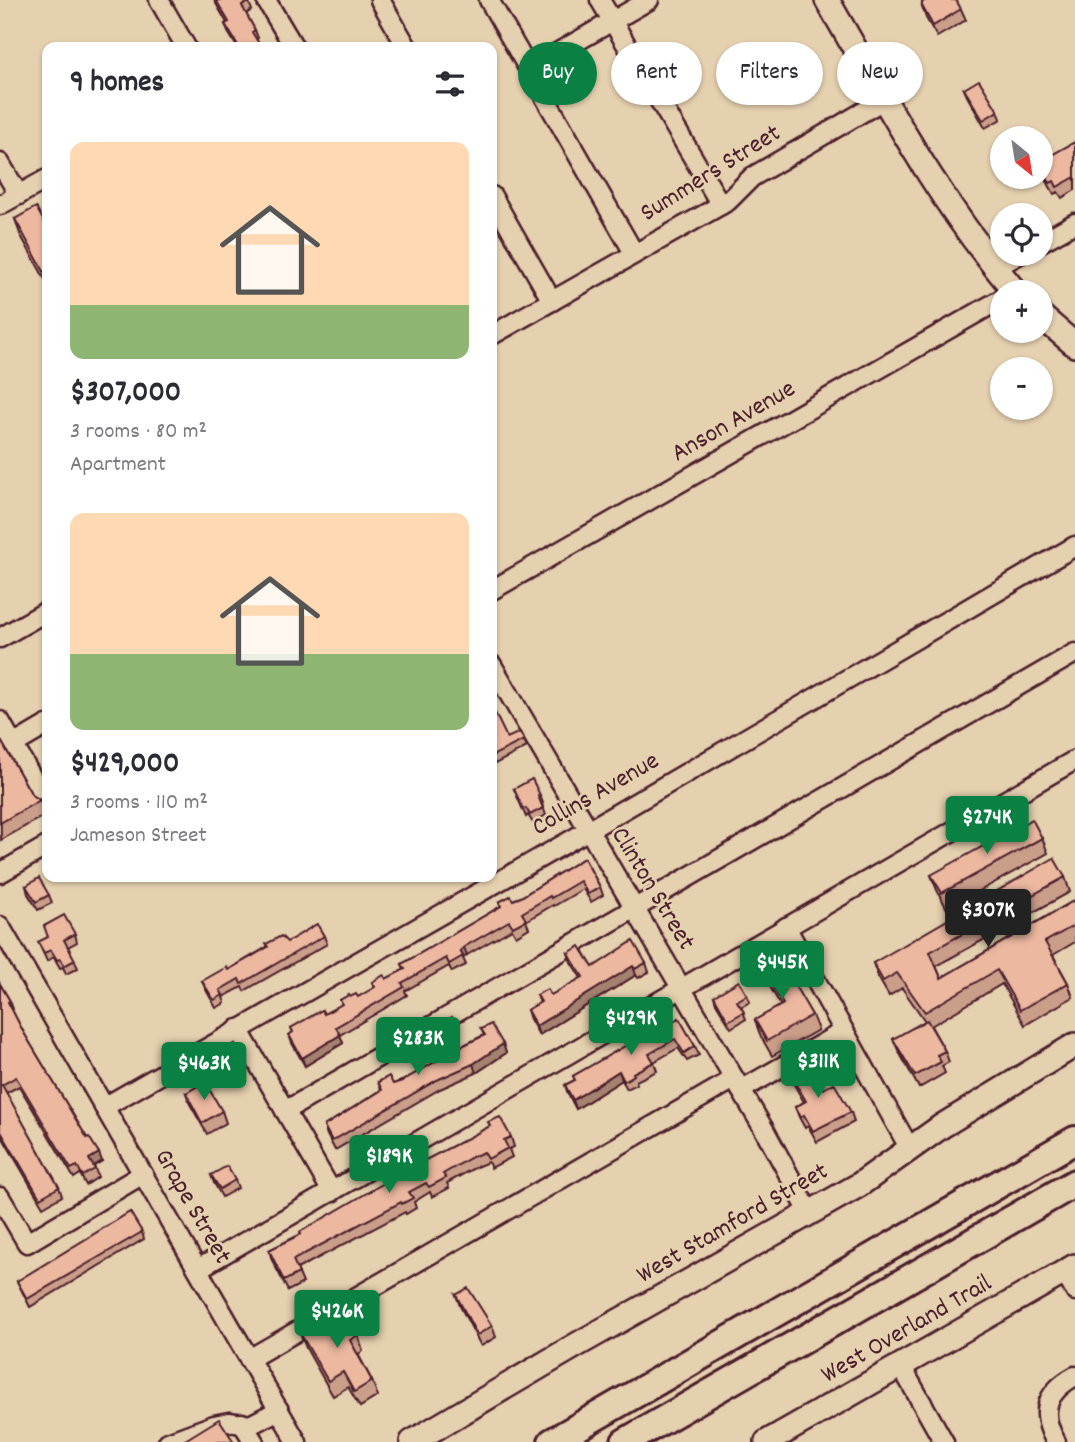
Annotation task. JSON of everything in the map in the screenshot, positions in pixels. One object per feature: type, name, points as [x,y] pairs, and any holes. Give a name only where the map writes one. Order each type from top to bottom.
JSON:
[{"type":"highway","points":[[552,1442],[1075,1140]]},
{"type":"highway","points":[[625,1442],[1075,1183]]},
{"type":"main road","points":[[827,0],[852,42]]},
{"type":"main road","points":[[889,105],[938,188],[1004,280]]},
{"type":"main road","points":[[1053,326],[1075,345]]},
{"type":"main road","name":"West Stamford Street","points":[[412,1442],[585,1340],[859,1185],[942,1126],[1075,1045]]},
{"type":"main road","name":"West Overland Trail","points":[[767,1442],[901,1366],[1071,1277]]},
{"type":"main road","points":[[423,1442],[440,1426]]},
{"type":"street","points":[[159,0],[183,42]]},
{"type":"street","points":[[266,0],[291,42]]},
{"type":"street","points":[[380,0],[404,42]]},
{"type":"street","points":[[489,0],[518,49]]},
{"type":"street","points":[[600,0],[721,205]]},
{"type":"street","points":[[575,42],[649,0]]},
{"type":"street","points":[[550,105],[634,253]]},
{"type":"street","name":"Summers Street","points":[[497,332],[721,205],[737,194],[751,177],[875,105]]},
{"type":"street","points":[[0,163],[19,194]]},
{"type":"street","points":[[0,205],[42,182]]},
{"type":"street","points":[[497,205],[552,301]]},
{"type":"street","points":[[1053,235],[1075,223]]},
{"type":"street","name":"Anson Avenue","points":[[497,587],[990,306]]},
{"type":"street","name":"Collins Avenue","points":[[104,1107],[587,831],[1075,545]]},
{"type":"street","points":[[0,638],[42,614]]},
{"type":"street","points":[[285,1111],[1075,653]]},
{"type":"street","name":"Clinton Street","points":[[497,675],[738,1085],[809,1212]]},
{"type":"street","points":[[0,721],[42,795]]},
{"type":"street","points":[[13,745],[42,728]]},
{"type":"street","points":[[198,1269],[1075,760]]},
{"type":"street","points":[[0,873],[42,849]]},
{"type":"street","name":"Grape Street","points":[[0,926],[297,1442]]},
{"type":"street","points":[[786,927],[910,1149]]},
{"type":"street","points":[[238,1029],[332,1192]]},
{"type":"street","points":[[249,1359],[738,1085],[844,1031]]},
{"type":"street","points":[[0,1198],[27,1243],[143,1174]]},
{"type":"street","points":[[901,1366],[944,1442]]},
{"type":"street","points":[[1056,1442],[1047,1421],[1049,1399],[1055,1390],[1075,1376]]},
{"type":"street","points":[[168,1442],[214,1425],[229,1422],[250,1425],[279,1410]]},
{"type":"street","points":[[242,1423],[254,1442]]},
{"type":"building","points":[[216,0],[248,0],[249,2],[242,6],[255,30],[252,32],[258,42],[236,42],[225,24],[229,22]]},
{"type":"building","points":[[956,0],[961,9],[933,26],[922,6],[922,2]]},
{"type":"building","points":[[979,80],[998,111],[983,120],[964,89]]},
{"type":"building","points":[[1075,142],[1075,177],[1057,187],[1054,181],[1054,154]]},
{"type":"building","points":[[36,207],[42,218],[42,268],[15,219]]},
{"type":"building","points":[[497,717],[507,738],[520,732],[524,740],[497,754]]},
{"type":"building","points":[[0,739],[32,795],[40,800],[0,823]]},
{"type":"building","points":[[532,779],[543,808],[530,815],[526,808],[523,809],[514,789]]},
{"type":"building","points":[[1032,819],[1042,838],[942,893],[931,875]]},
{"type":"building","points":[[584,858],[600,887],[588,894],[580,881],[551,898],[550,896],[522,913],[526,920],[513,927],[509,921],[464,947],[460,951],[463,956],[449,964],[446,958],[402,983],[404,987],[336,1027],[340,1035],[302,1058],[289,1035],[293,1032],[291,1028],[322,1010],[324,1014],[342,1004],[340,1000],[349,995],[350,997],[356,994],[358,997],[375,987],[372,982],[384,975],[386,979],[405,969],[402,964],[501,906],[499,902],[510,896],[513,900],[521,897]]},
{"type":"building","points":[[1054,858],[1065,877],[930,952],[941,978],[1075,900],[1075,925],[1045,942],[1068,983],[1020,1010],[997,970],[925,1012],[897,973],[883,981],[873,963]]},
{"type":"building","points":[[39,878],[49,895],[36,902],[26,886]]},
{"type":"building","points":[[64,915],[75,934],[64,940],[75,960],[64,966],[51,950],[44,953],[38,942],[48,937],[44,926]]},
{"type":"building","points":[[317,924],[324,936],[241,984],[239,979],[220,990],[223,995],[214,1000],[202,981],[227,967],[228,970],[268,947],[266,944],[281,936],[287,942]]},
{"type":"building","points":[[633,941],[646,963],[635,969],[633,966],[536,1026],[527,1010],[541,1002],[537,995],[547,989],[551,995],[583,977],[568,953],[580,946],[593,967]]},
{"type":"building","points":[[776,953],[812,1015],[767,1041],[755,1020],[783,1004],[759,961]]},
{"type":"building","points":[[739,981],[747,995],[737,1001],[744,1012],[728,1021],[714,996]]},
{"type":"building","points":[[0,984],[24,1033],[87,1138],[89,1137],[99,1153],[89,1159],[95,1169],[83,1176],[77,1166],[71,1169],[16,1077],[2,1085],[59,1187],[40,1198],[0,1130]]},
{"type":"building","points":[[452,1017],[455,1023],[441,1032],[452,1051],[485,1035],[481,1029],[491,1024],[503,1044],[473,1064],[437,1080],[332,1141],[324,1126],[382,1090],[378,1082],[389,1076],[393,1084],[402,1081],[440,1059],[428,1038],[425,1040],[422,1034]]},
{"type":"building","points":[[679,1018],[695,1046],[684,1053],[675,1039],[649,1054],[654,1062],[624,1081],[619,1071],[573,1100],[565,1085],[575,1080],[573,1076],[672,1019],[674,1021]]},
{"type":"building","points":[[927,1020],[945,1051],[937,1055],[941,1062],[915,1076],[893,1039]]},
{"type":"building","points":[[798,1062],[814,1081],[817,1079],[823,1089],[834,1083],[851,1112],[813,1131],[804,1115],[801,1117],[795,1107],[806,1101],[788,1070]]},
{"type":"building","points":[[205,1082],[222,1111],[202,1123],[186,1093]]},
{"type":"building","points":[[500,1117],[511,1137],[504,1140],[508,1148],[488,1159],[484,1152],[472,1157],[443,1174],[446,1178],[429,1187],[426,1183],[409,1192],[413,1198],[293,1260],[299,1273],[284,1281],[269,1250],[301,1234],[300,1232],[396,1176],[394,1173],[407,1166],[408,1169],[470,1137],[490,1126],[488,1122]]},
{"type":"building","points":[[227,1166],[235,1180],[220,1189],[211,1175]]},
{"type":"building","points":[[130,1212],[142,1232],[27,1299],[17,1281]]},
{"type":"building","points":[[468,1288],[492,1326],[477,1335],[456,1295]]},
{"type":"building","points":[[343,1309],[358,1335],[350,1340],[372,1381],[354,1392],[343,1372],[328,1381],[300,1333]]},
{"type":"building","points":[[219,1419],[234,1442],[186,1442],[185,1440]]}]
